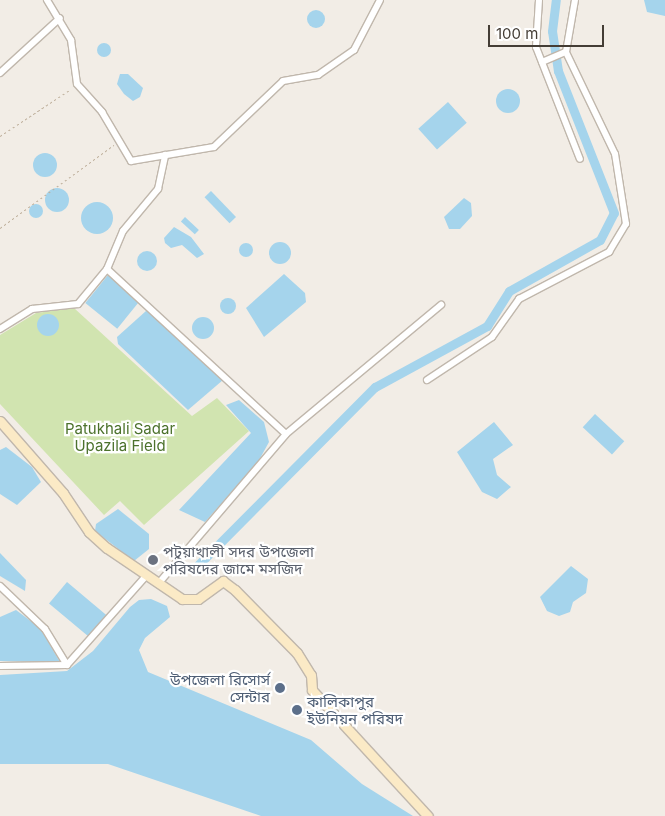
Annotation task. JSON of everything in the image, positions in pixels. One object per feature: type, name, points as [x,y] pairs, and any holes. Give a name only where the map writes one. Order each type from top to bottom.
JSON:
[{"type":"street","points":[[47,0],[60,18],[75,55],[77,84],[120,141],[131,161],[214,147],[283,81],[318,75],[337,65],[354,50],[380,0]]},
{"type":"street","points":[[539,0],[536,47],[580,159]]},
{"type":"street","points":[[427,380],[492,337],[519,299],[609,252],[626,224],[615,154],[566,52],[574,0]]},
{"type":"street","points":[[0,73],[60,18]]},
{"type":"street","points":[[542,62],[566,52]]},
{"type":"street","points":[[0,329],[32,309],[78,304],[108,269],[123,231],[160,185],[165,155]]},
{"type":"street","points":[[108,269],[286,434]]},
{"type":"street","points":[[158,584],[286,434],[441,305]]},
{"type":"street","points":[[0,421],[63,493],[89,532],[146,576],[189,601],[220,582],[227,583],[297,653],[311,675],[312,690],[428,816]]},
{"type":"street","points":[[0,666],[67,665],[146,576]]},
{"type":"street","points":[[0,586],[46,629],[67,665]]},
{"type":"path","points":[[0,136],[77,84]]},
{"type":"path","points":[[0,228],[120,141]]},
{"type":"green space","name":"Patukhali Sadar Upazila Field","points":[[74,308],[192,416],[217,398],[249,431],[144,525],[120,501],[104,515],[0,404],[0,335],[36,313]]},
{"type":"water","points":[[644,0],[665,0],[665,16],[647,12]]},
{"type":"water","points":[[316,10],[322,13],[325,19],[322,25],[316,28],[310,25],[307,19],[310,13]]},
{"type":"water","points":[[104,43],[109,45],[111,50],[109,55],[104,57],[99,55],[97,50],[99,45]]},
{"type":"water","points":[[120,74],[128,74],[143,88],[140,97],[133,101],[124,94],[117,84]]},
{"type":"water","points":[[508,89],[517,92],[520,101],[517,110],[508,113],[499,110],[496,101],[499,92]]},
{"type":"water","points":[[448,102],[467,123],[437,150],[418,129]]},
{"type":"water","points":[[45,153],[54,156],[57,165],[54,174],[45,177],[36,174],[33,165],[36,156]]},
{"type":"water","points":[[57,188],[65,192],[69,200],[65,208],[57,212],[49,208],[45,200],[49,192]]},
{"type":"water","points":[[211,191],[236,217],[230,223],[205,197]]},
{"type":"water","points":[[464,198],[471,203],[472,216],[460,229],[449,229],[444,217]]},
{"type":"water","points":[[97,202],[103,203],[108,207],[112,212],[112,224],[108,229],[103,233],[97,234],[91,233],[86,229],[82,224],[81,218],[82,212],[86,207],[91,203]]},
{"type":"water","points":[[36,204],[41,206],[43,211],[41,216],[36,218],[31,216],[29,211],[31,206]]},
{"type":"water","points":[[185,217],[199,230],[195,234],[181,221]]},
{"type":"water","points":[[174,227],[191,237],[204,254],[197,258],[182,245],[171,248],[165,243],[164,238]]},
{"type":"water","points":[[280,242],[288,245],[291,253],[288,261],[280,264],[272,261],[269,253],[272,245]]},
{"type":"water","points":[[246,243],[251,245],[253,250],[251,255],[246,257],[241,255],[239,250],[241,245]]},
{"type":"water","points":[[147,251],[154,254],[157,261],[154,268],[147,271],[140,268],[137,261],[140,254]]},
{"type":"water","points":[[284,274],[305,293],[306,302],[264,337],[246,308]]},
{"type":"water","points":[[108,275],[140,301],[117,329],[85,303]]},
{"type":"water","points":[[225,298],[231,298],[236,303],[234,312],[225,314],[220,309],[220,303]]},
{"type":"water","points":[[146,311],[153,312],[223,380],[188,410],[118,344],[117,337]]},
{"type":"water","points":[[48,314],[56,317],[59,325],[56,333],[48,336],[40,333],[37,325],[40,317]]},
{"type":"water","points":[[203,317],[213,324],[214,328],[207,338],[203,339],[193,332],[192,328],[199,318]]},
{"type":"water","points":[[239,400],[264,422],[269,442],[258,462],[205,522],[179,510],[251,433],[226,405]]},
{"type":"water","points":[[595,414],[624,441],[612,454],[583,427]]},
{"type":"water","points":[[494,422],[513,445],[493,459],[497,475],[511,487],[497,499],[482,492],[457,452]]},
{"type":"water","points":[[6,447],[32,467],[41,482],[17,505],[0,494],[0,450]]},
{"type":"water","points":[[118,509],[149,534],[149,549],[134,561],[95,531],[96,524]]},
{"type":"water","points":[[0,553],[26,580],[25,591],[0,576]]},
{"type":"water","points":[[571,566],[588,579],[586,593],[573,602],[570,612],[559,616],[547,611],[540,597]]},
{"type":"water","points":[[67,582],[107,615],[89,637],[49,603]]},
{"type":"water","points":[[151,599],[167,606],[170,617],[145,638],[139,650],[148,672],[311,740],[362,784],[413,816],[261,816],[108,764],[0,764],[0,675],[67,671],[93,651],[130,607],[139,600]]},
{"type":"water","points":[[16,610],[40,628],[60,662],[0,661],[0,617]]},
{"type":"waterway","points":[[194,569],[375,387],[487,326],[509,291],[600,240],[614,213],[558,71],[552,31],[556,0]]},
{"type":"place","name":"পটুয়াখালী সদর উপজেলা পরিষদের জামে মসজিদ","points":[[153,560]]},
{"type":"place","name":"উপজেলা রিসোর্স সেন্টার","points":[[280,688]]},
{"type":"place","name":"কালিকাপুর ইউনিয়ন পরিষদ","points":[[297,710]]}]
